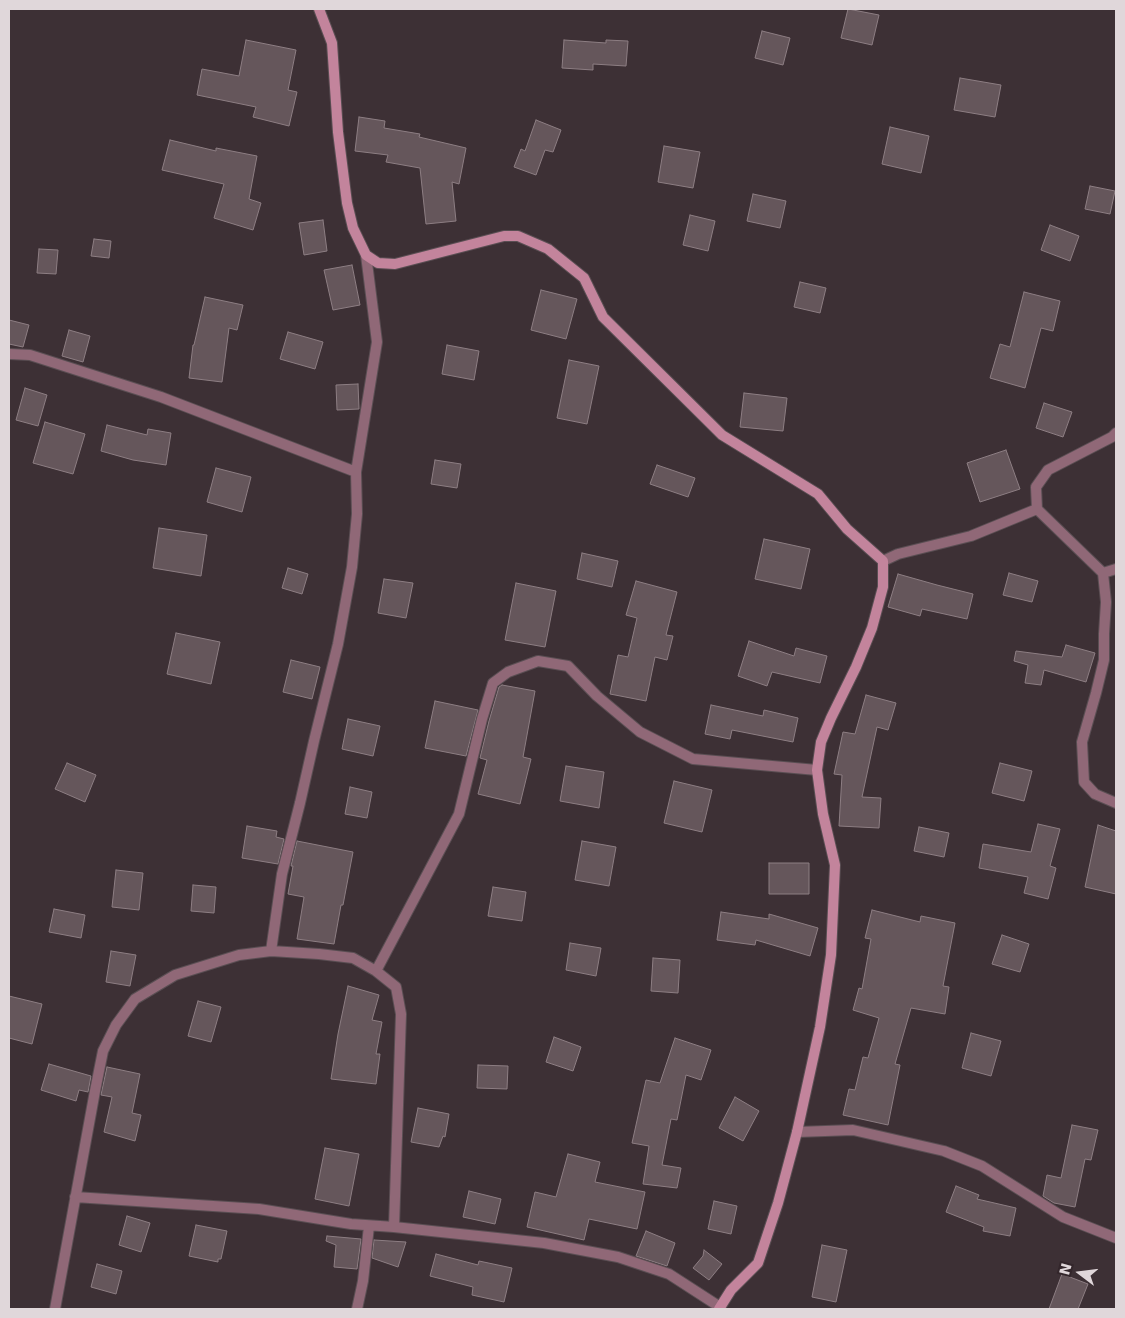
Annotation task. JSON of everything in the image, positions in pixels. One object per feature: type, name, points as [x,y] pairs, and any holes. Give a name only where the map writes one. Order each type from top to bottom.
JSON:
[{"type":"main road","points":[[319,9],[332,43],[338,132],[347,203],[353,228],[366,255],[378,263],[396,264],[504,236],[518,236],[548,249],[584,278],[603,316],[722,435],[818,494],[847,529],[883,561],[883,587],[872,628],[856,668],[821,742],[817,770],[834,865],[831,955],[820,1027],[778,1203],[758,1263],[731,1290],[720,1308]]},
{"type":"street","points":[[271,951],[282,874],[338,644],[352,567],[357,514],[356,472],[377,342],[366,255]]},
{"type":"street","points":[[9,354],[30,354],[160,397],[356,472]]},
{"type":"street","points":[[1116,433],[1112,437],[1048,470],[1036,487],[1037,509],[1103,573],[1106,602],[1104,660],[1082,742],[1084,782],[1094,794],[1116,803]]},
{"type":"street","points":[[883,561],[898,554],[971,536],[1037,509]]},
{"type":"street","points":[[1103,573],[1116,569]]},
{"type":"street","points":[[376,971],[459,814],[482,719],[493,683],[508,672],[538,661],[568,666],[597,696],[640,732],[693,759],[817,770]]},
{"type":"street","points":[[55,1309],[104,1051],[116,1025],[135,999],[175,975],[239,955],[271,951],[353,958],[376,971],[396,987],[401,1014],[394,1227]]},
{"type":"street","points":[[796,1132],[853,1130],[944,1151],[982,1166],[1063,1217],[1116,1238]]},
{"type":"street","points":[[75,1197],[259,1209],[351,1224],[544,1243],[618,1257],[669,1274],[720,1308]]},
{"type":"street","points":[[358,1309],[370,1226]]},
{"type":"building","points":[[848,9],[879,15],[872,45],[841,38]]},
{"type":"building","points":[[762,31],[790,38],[783,65],[755,58]]},
{"type":"building","points":[[246,40],[296,50],[288,90],[297,92],[289,126],[253,117],[256,107],[197,95],[202,69],[239,76]]},
{"type":"building","points":[[564,40],[606,43],[606,40],[628,41],[626,66],[593,64],[593,70],[562,68]]},
{"type":"building","points":[[960,78],[1001,85],[995,117],[954,110]]},
{"type":"building","points":[[359,117],[385,121],[384,128],[420,134],[419,137],[466,148],[459,184],[452,182],[456,221],[426,224],[420,168],[386,162],[388,155],[355,151]]},
{"type":"building","points":[[536,120],[561,130],[553,152],[545,150],[536,175],[514,167],[521,149],[525,151]]},
{"type":"building","points":[[890,127],[929,136],[921,173],[882,164]]},
{"type":"building","points":[[170,140],[216,151],[216,148],[257,156],[249,199],[261,203],[253,230],[214,218],[224,184],[162,170]]},
{"type":"building","points":[[664,146],[700,152],[693,188],[658,182]]},
{"type":"building","points":[[1090,186],[1115,191],[1110,214],[1085,209]]},
{"type":"building","points":[[753,194],[786,201],[780,228],[747,221]]},
{"type":"building","points":[[690,215],[715,221],[708,251],[683,245]]},
{"type":"building","points":[[323,220],[327,251],[304,255],[299,223]]},
{"type":"building","points":[[1050,225],[1079,236],[1070,261],[1041,250]]},
{"type":"building","points":[[94,239],[111,241],[109,258],[91,256]]},
{"type":"building","points":[[39,249],[58,250],[56,274],[37,273]]},
{"type":"building","points":[[352,265],[360,305],[333,310],[324,270]]},
{"type":"building","points":[[800,282],[826,288],[820,313],[794,307]]},
{"type":"building","points":[[541,290],[577,299],[566,339],[531,330]]},
{"type":"building","points":[[1024,292],[1060,301],[1053,331],[1041,328],[1025,388],[990,378],[1000,344],[1010,347]]},
{"type":"building","points":[[205,297],[243,305],[237,330],[229,328],[222,382],[189,378],[193,345]]},
{"type":"building","points":[[9,320],[29,325],[23,347],[9,344]]},
{"type":"building","points":[[69,330],[90,336],[83,362],[62,356]]},
{"type":"building","points":[[288,332],[323,342],[315,369],[280,359]]},
{"type":"building","points":[[447,345],[479,351],[474,380],[442,374]]},
{"type":"building","points":[[569,360],[599,366],[587,424],[557,418]]},
{"type":"building","points":[[358,384],[359,409],[337,410],[336,385]]},
{"type":"building","points":[[25,388],[47,395],[38,426],[16,420]]},
{"type":"building","points":[[744,393],[787,398],[783,431],[740,427]]},
{"type":"building","points":[[1044,403],[1072,412],[1063,437],[1036,428]]},
{"type":"building","points":[[45,422],[85,434],[73,474],[33,463]]},
{"type":"building","points":[[107,425],[147,435],[148,429],[171,433],[166,465],[133,460],[101,451]]},
{"type":"building","points":[[1006,450],[1020,489],[980,502],[967,463]]},
{"type":"building","points":[[435,460],[461,464],[457,488],[431,484]]},
{"type":"building","points":[[657,465],[695,478],[688,497],[650,484]]},
{"type":"building","points":[[216,468],[251,477],[242,512],[207,502]]},
{"type":"building","points":[[159,528],[207,535],[201,576],[153,568]]},
{"type":"building","points":[[764,539],[810,549],[801,589],[755,579]]},
{"type":"building","points":[[582,553],[618,561],[612,587],[577,579]]},
{"type":"building","points":[[288,568],[308,574],[302,594],[282,588]]},
{"type":"building","points":[[1009,573],[1038,581],[1032,602],[1003,595]]},
{"type":"building","points":[[898,574],[973,594],[967,619],[922,609],[920,616],[888,607]]},
{"type":"building","points":[[384,579],[413,583],[406,618],[378,613]]},
{"type":"building","points":[[636,581],[677,592],[666,635],[673,636],[667,660],[655,657],[646,701],[610,694],[618,655],[628,657],[637,618],[626,615]]},
{"type":"building","points":[[516,583],[556,591],[545,647],[505,640]]},
{"type":"building","points":[[176,633],[220,642],[211,684],[167,674]]},
{"type":"building","points":[[749,641],[794,656],[796,648],[827,656],[820,683],[772,672],[767,686],[738,676]]},
{"type":"building","points":[[1066,645],[1095,653],[1086,682],[1044,670],[1041,685],[1025,683],[1028,665],[1014,661],[1016,651],[1062,657]]},
{"type":"building","points":[[291,660],[320,667],[312,699],[283,692]]},
{"type":"building","points":[[502,685],[535,691],[523,757],[531,759],[520,804],[478,794],[487,760],[480,758],[499,687]]},
{"type":"building","points":[[866,695],[896,703],[888,730],[877,727],[862,797],[881,798],[879,828],[839,826],[842,775],[834,774],[843,732],[855,734]]},
{"type":"building","points":[[435,701],[478,710],[466,756],[425,748]]},
{"type":"building","points":[[711,705],[763,716],[764,710],[798,718],[793,742],[732,730],[730,739],[705,734]]},
{"type":"building","points":[[348,719],[380,726],[373,756],[342,749]]},
{"type":"building","points":[[67,763],[96,775],[85,802],[55,789]]},
{"type":"building","points":[[1000,763],[1032,771],[1024,801],[992,793]]},
{"type":"building","points":[[566,766],[604,772],[599,808],[560,801]]},
{"type":"building","points":[[674,781],[712,790],[702,832],[664,823]]},
{"type":"building","points":[[350,787],[372,792],[367,818],[345,814]]},
{"type":"building","points":[[1038,824],[1060,829],[1050,866],[1056,868],[1048,899],[1024,893],[1028,877],[979,868],[983,844],[1031,852]]},
{"type":"building","points":[[1098,825],[1116,831],[1116,894],[1085,887]]},
{"type":"building","points":[[247,826],[277,831],[276,837],[284,839],[278,864],[242,858]]},
{"type":"building","points":[[919,827],[949,833],[944,857],[914,851]]},
{"type":"building","points":[[297,841],[353,852],[334,944],[297,939],[304,897],[288,894],[293,866],[291,866]]},
{"type":"building","points":[[582,841],[616,847],[609,886],[575,880]]},
{"type":"building","points":[[769,863],[809,863],[809,894],[769,894]]},
{"type":"building","points":[[116,870],[143,873],[139,910],[112,907]]},
{"type":"building","points":[[193,885],[216,887],[214,913],[191,911]]},
{"type":"building","points":[[493,887],[526,892],[522,921],[488,916]]},
{"type":"building","points":[[54,909],[85,915],[81,938],[49,932]]},
{"type":"building","points":[[872,910],[920,922],[921,916],[955,923],[943,986],[949,987],[945,1014],[911,1008],[895,1064],[900,1065],[888,1125],[843,1115],[849,1089],[855,1090],[863,1057],[868,1058],[879,1018],[853,1010],[859,988],[862,989],[871,939],[865,938]]},
{"type":"building","points":[[721,912],[769,919],[769,914],[818,928],[810,956],[756,940],[755,945],[717,940]]},
{"type":"building","points":[[1002,935],[1029,944],[1020,972],[992,964]]},
{"type":"building","points":[[570,943],[601,948],[596,976],[566,970]]},
{"type":"building","points":[[111,951],[136,955],[130,986],[106,982]]},
{"type":"building","points":[[653,958],[680,960],[678,993],[651,991]]},
{"type":"building","points":[[348,986],[379,995],[372,1020],[382,1022],[376,1054],[380,1054],[376,1084],[331,1079]]},
{"type":"building","points":[[9,996],[42,1004],[32,1044],[9,1038]]},
{"type":"building","points":[[198,1001],[221,1007],[211,1042],[188,1036]]},
{"type":"building","points":[[971,1033],[1001,1041],[991,1076],[962,1068]]},
{"type":"building","points":[[554,1037],[581,1047],[573,1071],[546,1062]]},
{"type":"building","points":[[675,1038],[711,1050],[701,1080],[686,1075],[677,1120],[671,1119],[662,1165],[681,1168],[677,1188],[643,1184],[649,1146],[632,1143],[646,1080],[660,1083]]},
{"type":"building","points":[[49,1064],[91,1076],[88,1092],[79,1090],[76,1101],[41,1090]]},
{"type":"building","points":[[478,1065],[508,1066],[507,1089],[477,1088]]},
{"type":"building","points":[[107,1067],[140,1074],[132,1113],[141,1115],[135,1141],[104,1132],[112,1097],[101,1095]]},
{"type":"building","points":[[735,1097],[759,1111],[743,1141],[719,1128]]},
{"type":"building","points":[[418,1108],[449,1114],[445,1137],[443,1136],[439,1147],[411,1142]]},
{"type":"building","points":[[1072,1125],[1098,1130],[1091,1160],[1085,1159],[1075,1207],[1054,1203],[1043,1196],[1047,1175],[1061,1178]]},
{"type":"building","points":[[325,1148],[359,1154],[349,1206],[315,1199]]},
{"type":"building","points":[[568,1154],[600,1162],[595,1182],[645,1192],[637,1229],[589,1219],[584,1240],[527,1227],[535,1192],[556,1197]]},
{"type":"building","points":[[956,1186],[979,1195],[977,1199],[1016,1208],[1010,1236],[983,1231],[984,1227],[946,1212]]},
{"type":"building","points":[[469,1191],[501,1199],[495,1224],[463,1217]]},
{"type":"building","points":[[714,1201],[737,1206],[731,1234],[708,1229]]},
{"type":"building","points":[[127,1216],[150,1223],[141,1252],[119,1245]]},
{"type":"building","points":[[196,1225],[227,1231],[221,1259],[218,1259],[218,1262],[189,1256]]},
{"type":"building","points":[[646,1231],[675,1243],[667,1266],[636,1256]]},
{"type":"building","points":[[327,1236],[361,1239],[357,1269],[334,1267],[336,1245],[326,1241]]},
{"type":"building","points":[[374,1240],[406,1242],[398,1267],[372,1258]]},
{"type":"building","points":[[822,1245],[847,1250],[836,1302],[812,1297]]},
{"type":"building","points":[[704,1250],[722,1264],[709,1280],[693,1268],[703,1256]]},
{"type":"building","points":[[436,1254],[478,1265],[479,1261],[512,1268],[504,1302],[472,1295],[473,1287],[430,1276]]},
{"type":"building","points":[[97,1264],[122,1271],[116,1294],[91,1287]]},
{"type":"building","points":[[1062,1274],[1088,1284],[1078,1309],[1049,1309]]}]
